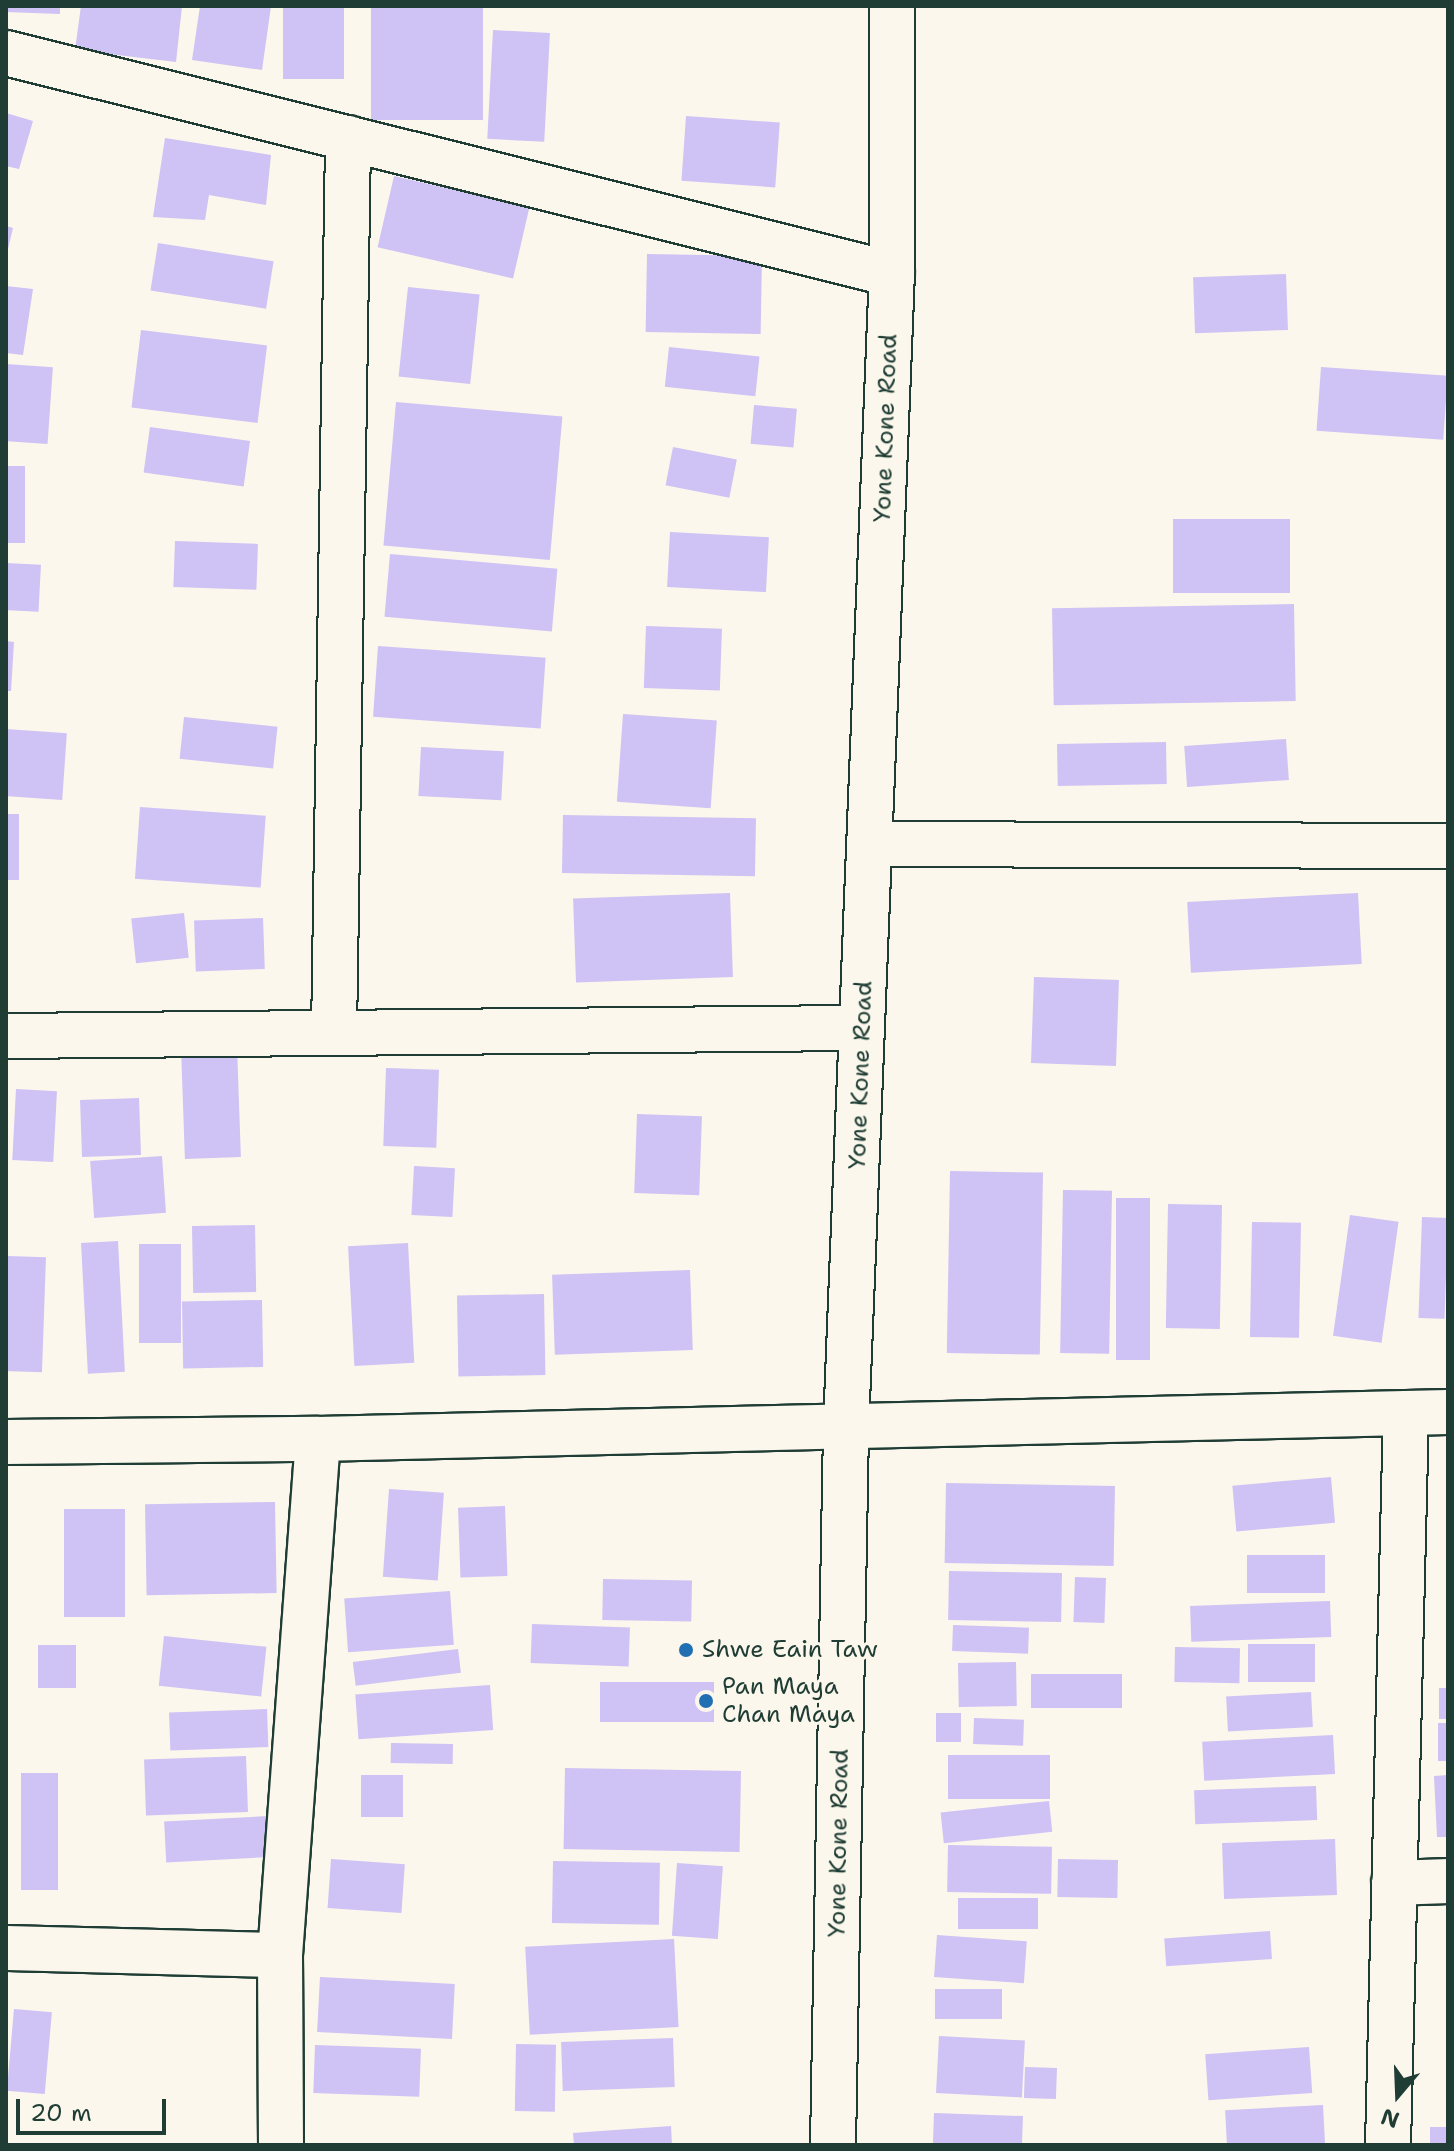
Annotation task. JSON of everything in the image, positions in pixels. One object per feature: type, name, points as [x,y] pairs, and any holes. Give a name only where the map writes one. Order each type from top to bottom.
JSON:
[{"type":"street","name":"Yone Kone Road","points":[[833,2145],[846,1427],[892,274],[892,6]]},
{"type":"street","points":[[6,53],[892,274]]},
{"type":"street","points":[[334,1033],[348,138]]},
{"type":"street","points":[[870,844],[1448,846]]},
{"type":"street","points":[[6,1036],[862,1028]]},
{"type":"street","points":[[6,1442],[318,1439],[1427,1413],[1394,1883],[1388,2145]]},
{"type":"street","points":[[281,2145],[280,1955],[318,1439]]},
{"type":"street","points":[[1394,1883],[1448,1881]]},
{"type":"street","points":[[6,1948],[280,1955]]},
{"type":"building","points":[[6,6],[60,6],[60,14],[6,12]]},
{"type":"building","points":[[81,6],[182,6],[176,62],[75,50]]},
{"type":"building","points":[[200,6],[271,6],[262,70],[192,60]]},
{"type":"building","points":[[283,6],[344,6],[344,79],[283,79]]},
{"type":"building","points":[[371,6],[483,6],[483,120],[371,120]]},
{"type":"building","points":[[493,30],[550,33],[544,142],[487,139]]},
{"type":"building","points":[[6,113],[33,121],[19,169],[6,166]]},
{"type":"building","points":[[686,116],[780,123],[775,187],[681,181]]},
{"type":"building","points":[[165,138],[271,155],[266,205],[209,195],[205,220],[153,217]]},
{"type":"building","points":[[394,176],[529,207],[513,278],[378,247]]},
{"type":"building","points":[[6,226],[13,228],[7,253],[6,252]]},
{"type":"building","points":[[158,243],[274,261],[266,309],[150,290]]},
{"type":"building","points":[[647,254],[762,256],[761,334],[646,332]]},
{"type":"building","points":[[1286,274],[1288,330],[1195,333],[1193,277]]},
{"type":"building","points":[[6,286],[33,289],[23,355],[6,353]]},
{"type":"building","points":[[408,287],[480,295],[470,384],[399,377]]},
{"type":"building","points":[[141,330],[267,345],[258,423],[131,407]]},
{"type":"building","points":[[669,347],[760,357],[755,396],[665,387]]},
{"type":"building","points":[[6,364],[53,367],[48,444],[6,441]]},
{"type":"building","points":[[1321,367],[1448,376],[1443,440],[1317,431]]},
{"type":"building","points":[[396,402],[562,417],[550,560],[383,545]]},
{"type":"building","points":[[754,405],[797,409],[793,448],[751,444]]},
{"type":"building","points":[[150,427],[250,441],[244,487],[144,473]]},
{"type":"building","points":[[673,447],[737,459],[729,498],[666,485]]},
{"type":"building","points":[[6,466],[25,466],[25,543],[6,543]]},
{"type":"building","points":[[1173,519],[1290,519],[1290,593],[1173,593]]},
{"type":"building","points":[[670,532],[769,537],[766,592],[667,587]]},
{"type":"building","points":[[175,541],[258,544],[256,590],[173,587]]},
{"type":"building","points":[[390,554],[557,569],[552,631],[385,617]]},
{"type":"building","points":[[6,563],[41,565],[38,612],[6,610]]},
{"type":"building","points":[[1294,604],[1296,701],[1054,705],[1052,608]]},
{"type":"building","points":[[646,626],[722,629],[720,691],[644,688]]},
{"type":"building","points":[[6,641],[14,642],[11,691],[6,691]]},
{"type":"building","points":[[378,646],[546,658],[541,729],[373,717]]},
{"type":"building","points":[[623,714],[717,721],[711,808],[617,802]]},
{"type":"building","points":[[184,717],[277,727],[273,769],[180,759]]},
{"type":"building","points":[[6,729],[67,733],[62,800],[6,796]]},
{"type":"building","points":[[1286,739],[1289,780],[1187,787],[1184,746]]},
{"type":"building","points":[[1166,742],[1167,784],[1058,786],[1057,744]]},
{"type":"building","points":[[421,747],[504,751],[501,800],[418,796]]},
{"type":"building","points":[[140,807],[266,816],[261,888],[135,879]]},
{"type":"building","points":[[6,814],[19,814],[19,880],[6,880]]},
{"type":"building","points":[[563,815],[756,818],[755,876],[562,873]]},
{"type":"building","points":[[730,893],[733,977],[576,982],[573,898]]},
{"type":"building","points":[[1358,893],[1362,964],[1191,973],[1187,902]]},
{"type":"building","points":[[184,913],[189,958],[136,963],[131,919]]},
{"type":"building","points":[[263,918],[265,969],[196,971],[194,920]]},
{"type":"building","points":[[1034,977],[1119,980],[1116,1066],[1031,1063]]},
{"type":"building","points":[[237,1046],[241,1157],[185,1159],[181,1048]]},
{"type":"building","points":[[386,1068],[439,1070],[436,1148],[383,1146]]},
{"type":"building","points":[[16,1089],[57,1091],[53,1162],[12,1160]]},
{"type":"building","points":[[139,1098],[141,1155],[82,1157],[80,1100]]},
{"type":"building","points":[[637,1114],[702,1116],[699,1195],[634,1193]]},
{"type":"building","points":[[162,1156],[166,1213],[94,1218],[90,1161]]},
{"type":"building","points":[[414,1166],[455,1168],[452,1217],[411,1215]]},
{"type":"building","points":[[950,1171],[1043,1173],[1040,1355],[947,1353]]},
{"type":"building","points":[[1063,1190],[1112,1191],[1109,1354],[1060,1353]]},
{"type":"building","points":[[1116,1198],[1150,1198],[1150,1360],[1116,1360]]},
{"type":"building","points":[[1168,1204],[1222,1205],[1220,1329],[1166,1328]]},
{"type":"building","points":[[1350,1215],[1399,1222],[1382,1343],[1333,1336]]},
{"type":"building","points":[[1422,1217],[1448,1218],[1444,1319],[1418,1318]]},
{"type":"building","points":[[1252,1222],[1301,1223],[1299,1338],[1250,1337]]},
{"type":"building","points":[[255,1225],[256,1292],[193,1293],[192,1226]]},
{"type":"building","points":[[118,1241],[125,1372],[88,1374],[81,1243]]},
{"type":"building","points":[[408,1243],[414,1363],[354,1366],[348,1246]]},
{"type":"building","points":[[139,1244],[181,1244],[181,1343],[139,1343]]},
{"type":"building","points":[[8,1256],[46,1257],[42,1372],[6,1371]]},
{"type":"building","points":[[690,1270],[693,1350],[555,1355],[552,1275]]},
{"type":"building","points":[[544,1294],[545,1375],[458,1377],[457,1296]]},
{"type":"building","points":[[262,1300],[263,1367],[183,1368],[182,1301]]},
{"type":"building","points":[[1331,1477],[1335,1523],[1236,1531],[1232,1486]]},
{"type":"building","points":[[946,1483],[1115,1486],[1114,1566],[945,1563]]},
{"type":"building","points":[[389,1489],[444,1493],[438,1581],[383,1577]]},
{"type":"building","points":[[275,1502],[277,1593],[147,1595],[145,1504]]},
{"type":"building","points":[[505,1506],[507,1576],[460,1578],[458,1508]]},
{"type":"building","points":[[64,1509],[125,1509],[125,1617],[64,1617]]},
{"type":"building","points":[[1247,1555],[1325,1555],[1325,1593],[1247,1593]]},
{"type":"building","points":[[949,1571],[1062,1573],[1061,1622],[948,1620]]},
{"type":"building","points":[[1075,1577],[1106,1578],[1104,1623],[1073,1622]]},
{"type":"building","points":[[603,1579],[692,1581],[691,1622],[602,1620]]},
{"type":"building","points":[[450,1591],[454,1645],[348,1652],[344,1598]]},
{"type":"building","points":[[1330,1601],[1331,1637],[1191,1642],[1190,1606]]},
{"type":"building","points":[[532,1624],[630,1627],[629,1666],[531,1663]]},
{"type":"building","points":[[953,1625],[1029,1628],[1028,1654],[952,1651]]},
{"type":"building","points":[[164,1636],[266,1647],[261,1696],[159,1686]]},
{"type":"building","points":[[1248,1644],[1315,1644],[1315,1682],[1248,1682]]},
{"type":"building","points":[[38,1645],[76,1645],[76,1688],[38,1688]]},
{"type":"building","points":[[1175,1647],[1240,1648],[1239,1683],[1174,1682]]},
{"type":"building","points":[[458,1649],[461,1673],[356,1686],[353,1662]]},
{"type":"building","points":[[1016,1662],[1017,1706],[959,1707],[958,1663]]},
{"type":"building","points":[[1031,1674],[1122,1674],[1122,1708],[1031,1708]]},
{"type":"building","points":[[600,1682],[714,1682],[714,1722],[600,1722]]},
{"type":"building","points":[[490,1685],[493,1730],[358,1739],[355,1694]]},
{"type":"building","points":[[1439,1688],[1448,1688],[1448,1719],[1439,1719]]},
{"type":"building","points":[[1311,1692],[1313,1727],[1228,1731],[1226,1696]]},
{"type":"building","points":[[267,1709],[268,1747],[170,1750],[169,1712]]},
{"type":"building","points":[[936,1713],[961,1713],[961,1742],[936,1742]]},
{"type":"building","points":[[974,1718],[1024,1720],[1023,1746],[973,1744]]},
{"type":"building","points":[[1438,1723],[1448,1723],[1448,1761],[1438,1761]]},
{"type":"building","points":[[1333,1735],[1335,1774],[1204,1781],[1202,1742]]},
{"type":"building","points":[[391,1743],[453,1744],[453,1764],[391,1763]]},
{"type":"building","points":[[948,1755],[1050,1755],[1050,1799],[948,1799]]},
{"type":"building","points":[[246,1756],[248,1812],[146,1816],[144,1760]]},
{"type":"building","points":[[565,1768],[741,1771],[740,1852],[564,1849]]},
{"type":"building","points":[[21,1773],[58,1773],[58,1890],[21,1890]]},
{"type":"building","points":[[361,1775],[403,1775],[403,1817],[361,1817]]},
{"type":"building","points":[[1448,1775],[1448,1837],[1437,1837],[1434,1776]]},
{"type":"building","points":[[1316,1786],[1317,1820],[1195,1824],[1194,1790]]},
{"type":"building","points":[[1049,1801],[1052,1832],[944,1843],[941,1812]]},
{"type":"building","points":[[268,1816],[270,1857],[166,1862],[164,1821]]},
{"type":"building","points":[[1335,1839],[1337,1895],[1224,1899],[1222,1843]]},
{"type":"building","points":[[948,1845],[1052,1847],[1051,1894],[947,1892]]},
{"type":"building","points":[[331,1859],[405,1864],[401,1913],[328,1908]]},
{"type":"building","points":[[1058,1859],[1118,1860],[1117,1898],[1057,1897]]},
{"type":"building","points":[[553,1861],[660,1863],[659,1925],[552,1923]]},
{"type":"building","points":[[677,1863],[723,1866],[718,1939],[672,1936]]},
{"type":"building","points":[[958,1898],[1038,1898],[1038,1929],[958,1929]]},
{"type":"building","points":[[1270,1931],[1272,1959],[1166,1966],[1164,1938]]},
{"type":"building","points":[[937,1935],[1027,1941],[1024,1983],[934,1977]]},
{"type":"building","points":[[674,1939],[679,2027],[530,2035],[525,1947]]},
{"type":"building","points":[[320,1977],[455,1984],[452,2039],[317,2032]]},
{"type":"building","points":[[935,1989],[1002,1989],[1002,2019],[935,2019]]},
{"type":"building","points":[[14,2009],[52,2012],[45,2094],[7,2091]]},
{"type":"building","points":[[939,2036],[1025,2041],[1022,2097],[936,2093]]},
{"type":"building","points":[[673,2038],[675,2087],[563,2091],[561,2042]]},
{"type":"building","points":[[516,2044],[556,2045],[555,2112],[515,2111]]},
{"type":"building","points":[[315,2045],[421,2049],[419,2097],[313,2093]]},
{"type":"building","points":[[1309,2047],[1312,2093],[1208,2100],[1205,2054]]},
{"type":"building","points":[[1025,2067],[1057,2068],[1056,2099],[1024,2098]]},
{"type":"building","points":[[1323,2105],[1325,2145],[1227,2145],[1225,2110]]},
{"type":"building","points":[[934,2113],[1023,2116],[1022,2145],[933,2145]]},
{"type":"building","points":[[671,2126],[672,2145],[574,2145],[573,2133]]},
{"type":"building","points":[[1430,2127],[1448,2127],[1448,2145],[1430,2145]]},
{"type":"place","name":"Shwe Eain Taw","points":[[686,1650]]},
{"type":"place","name":"Pan Maya Chan Maya","points":[[706,1701]]}]
